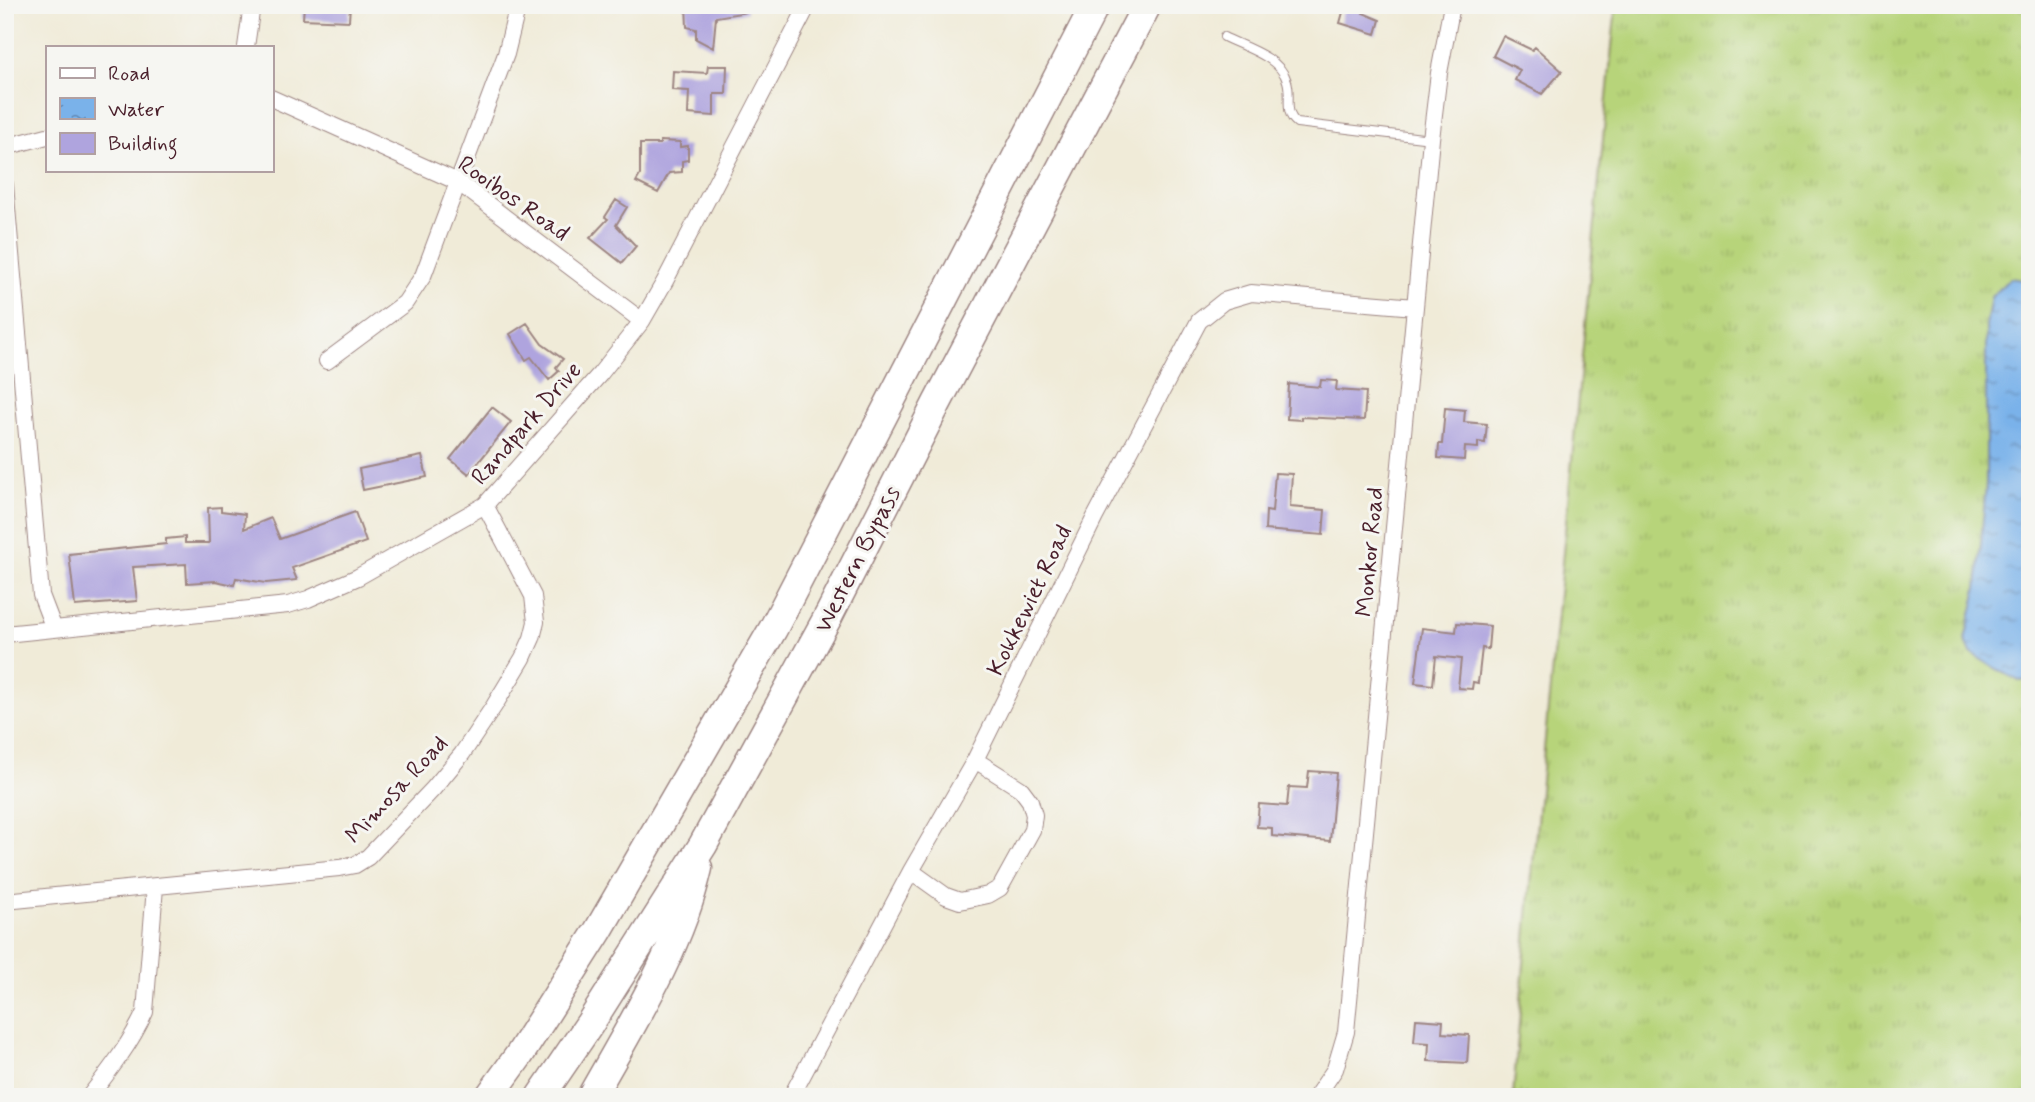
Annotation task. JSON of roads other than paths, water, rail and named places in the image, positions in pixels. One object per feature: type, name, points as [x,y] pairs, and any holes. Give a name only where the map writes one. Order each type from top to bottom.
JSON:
[{"type":"highway","name":"Western Bypass","points":[[488,1097],[520,1054],[598,931],[773,629],[1094,5]]},
{"type":"highway","name":"Western Bypass","points":[[540,1097],[703,845],[829,615],[937,403],[1147,5]]},
{"type":"highway","points":[[592,1097],[681,927],[703,845]]},
{"type":"street","points":[[246,46],[252,5]]},
{"type":"street","points":[[327,361],[391,315],[415,290],[423,276],[506,54],[518,5]]},
{"type":"street","name":"Randpark Drive","points":[[5,634],[262,608],[308,599],[358,577],[485,505],[600,374],[642,321],[808,5]]},
{"type":"street","name":"Monkor Road","points":[[1316,1097],[1335,1069],[1346,1032],[1431,139],[1439,73],[1452,5]]},
{"type":"street","name":"Rooibos Road","points":[[273,99],[458,182],[642,321]]},
{"type":"street","points":[[5,147],[46,136]]},
{"type":"street","points":[[5,185],[41,595],[54,629]]},
{"type":"street","name":"Kokkewiet Road","points":[[791,1097],[911,871],[975,760],[1095,517],[1199,321],[1224,301],[1251,293],[1415,307]]},
{"type":"street","points":[[5,409],[23,409]]},
{"type":"street","name":"Mimosa Road","points":[[5,901],[355,865],[376,850],[433,789],[461,754],[523,658],[537,622],[536,608],[528,584],[485,505]]},
{"type":"street","points":[[911,871],[946,896],[960,901],[988,895],[1000,888],[1032,831],[1034,815],[1030,801],[1021,789],[975,760]]},
{"type":"street","points":[[89,1097],[119,1058],[145,1012],[155,887]]},
{"type":"lane","points":[[1224,37],[1256,52],[1279,68],[1287,82],[1289,115],[1297,123],[1431,139]]},
{"type":"water","points":[[2010,278],[2030,281],[2030,680],[2019,681],[1971,653],[1965,640],[1977,589],[1986,484],[1986,325],[1991,297]]}]
